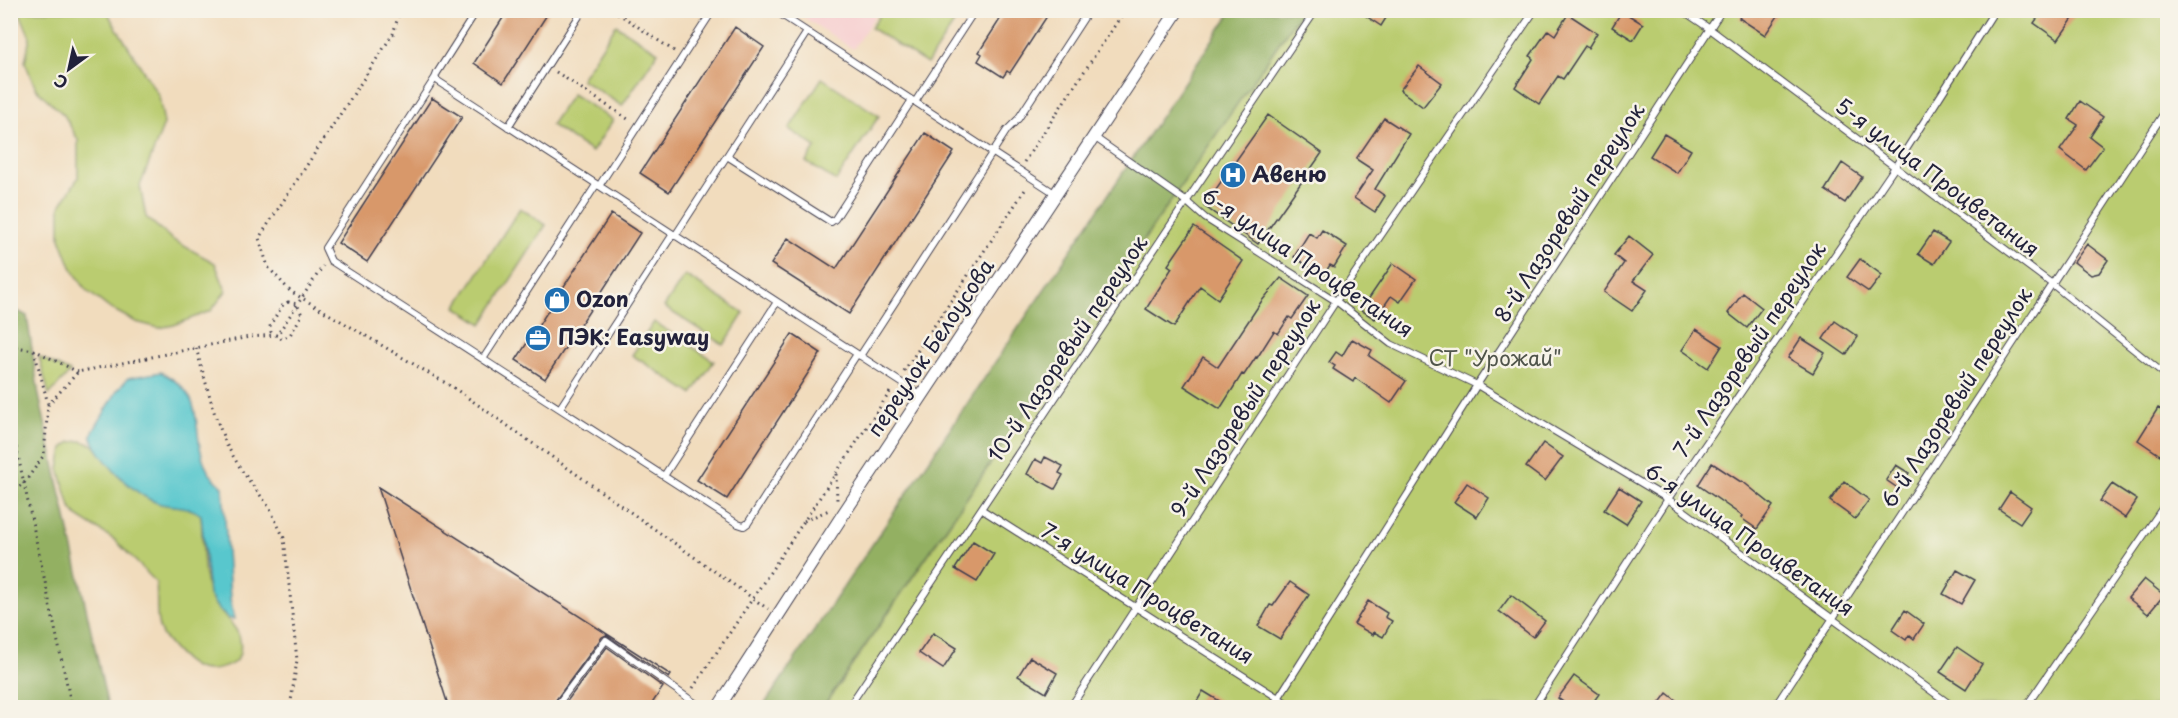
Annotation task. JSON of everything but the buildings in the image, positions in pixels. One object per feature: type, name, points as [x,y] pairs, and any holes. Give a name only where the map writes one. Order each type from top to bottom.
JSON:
[{"type":"street","name":"переулок Белоусова","points":[[718,708],[1178,10]]},
{"type":"lane","points":[[477,10],[325,248],[331,261],[744,526],[992,152],[1007,130],[1018,120],[1089,10]]},
{"type":"lane","points":[[508,127],[583,10]]},
{"type":"lane","points":[[483,359],[713,10]]},
{"type":"lane","points":[[774,10],[1057,194]]},
{"type":"lane","points":[[727,156],[831,222],[975,10]]},
{"type":"lane","name":"10-й Лазоревый переулок","points":[[848,708],[1316,10]]},
{"type":"lane","name":"9-й Лазоревый переулок","points":[[1070,708],[1336,301],[1534,10]]},
{"type":"lane","name":"5-я улица Процветания","points":[[1682,10],[2052,284],[2168,377]]},
{"type":"lane","name":"8-й Лазоревый переулок","points":[[1272,708],[1477,385],[1722,10]]},
{"type":"lane","name":"7-й Лазоревый переулок","points":[[1533,708],[1668,499],[1895,167],[1995,10]]},
{"type":"lane","points":[[560,408],[807,32]]},
{"type":"lane","points":[[435,78],[922,397]]},
{"type":"lane","name":"6-й Лазоревый переулок","points":[[1774,708],[2168,107]]},
{"type":"lane","name":"6-я улица Процветания","points":[[1094,137],[1187,202],[1205,218],[1336,301],[1391,344],[1477,385],[1668,499],[1955,708]]},
{"type":"lane","points":[[664,476],[777,302]]},
{"type":"lane","points":[[2025,708],[2168,500]]},
{"type":"lane","name":"7-я улица Процветания","points":[[981,509],[1294,708]]},
{"type":"lane","points":[[555,708],[606,640],[702,708]]},
{"type":"path","points":[[400,10],[393,34],[259,238],[268,267],[290,291],[454,388],[778,616]]},
{"type":"path","points":[[613,10],[683,56]]},
{"type":"path","points":[[1020,169],[1125,10]]},
{"type":"path","points":[[564,78],[638,126]]},
{"type":"path","points":[[687,697],[1034,178]]},
{"type":"path","points":[[277,335],[329,256]]},
{"type":"path","points":[[288,302],[297,304],[302,315],[290,336],[282,339],[271,332],[270,325],[283,306],[288,302]]},
{"type":"path","points":[[48,405],[78,372],[249,337],[277,335]]},
{"type":"path","points":[[10,346],[34,350],[78,372]]},
{"type":"path","points":[[196,348],[215,415],[226,444],[242,471],[269,507],[284,538],[297,660],[290,708]]},
{"type":"path","points":[[10,494],[25,482],[44,456],[48,405],[34,350]]},
{"type":"path","points":[[10,418],[72,708]]},
{"type":"path","points":[[803,521],[837,507],[836,472]]},
{"type":"shaded area","points":[[794,11],[878,11],[853,49]]},
{"type":"green space","points":[[883,10],[962,11],[927,64],[871,28]]},
{"type":"green space","points":[[19,11],[108,11],[159,96],[164,124],[140,186],[146,217],[173,240],[215,263],[226,291],[211,311],[174,325],[159,328],[136,322],[108,307],[86,290],[71,267],[60,238],[60,206],[78,178],[78,140],[64,115],[36,89],[25,62],[30,37]]},
{"type":"green space","points":[[1232,11],[1301,11],[823,707],[762,708]]},
{"type":"green space","name":"СТ \"Урожай\"","points":[[1301,11],[2167,11],[2167,707],[823,708]]},
{"type":"green space","points":[[616,25],[658,52],[622,106],[581,79]]},
{"type":"green space","points":[[822,78],[879,116],[836,181],[806,162],[816,147],[789,129]]},
{"type":"green space","points":[[572,94],[613,120],[592,152],[551,125]]},
{"type":"green space","points":[[520,208],[546,225],[482,324],[456,307]]},
{"type":"green space","points":[[685,275],[744,313],[724,345],[664,307]]},
{"type":"green space","points":[[10,307],[27,316],[39,396],[108,707],[11,707]]},
{"type":"green space","points":[[654,322],[714,361],[692,394],[632,355]]},
{"type":"green space","points":[[39,357],[70,372],[49,395]]},
{"type":"green space","points":[[81,441],[94,445],[115,472],[157,503],[193,508],[201,515],[204,565],[209,593],[234,627],[240,642],[240,652],[234,662],[222,668],[208,670],[192,666],[183,659],[160,631],[157,617],[156,582],[115,540],[77,516],[70,507],[59,469],[63,448],[71,442]]},
{"type":"water","points":[[161,372],[177,382],[187,392],[193,403],[199,440],[207,469],[223,487],[230,598],[234,619],[229,619],[218,609],[209,595],[201,515],[185,508],[158,503],[138,492],[109,465],[91,435],[117,391],[128,378]]},
{"type":"place","name":"Авеню","points":[[1233,175]]},
{"type":"place","name":"Ozon","points":[[557,300]]},
{"type":"place","name":"ПЭК: Easyway","points":[[538,338]]}]
